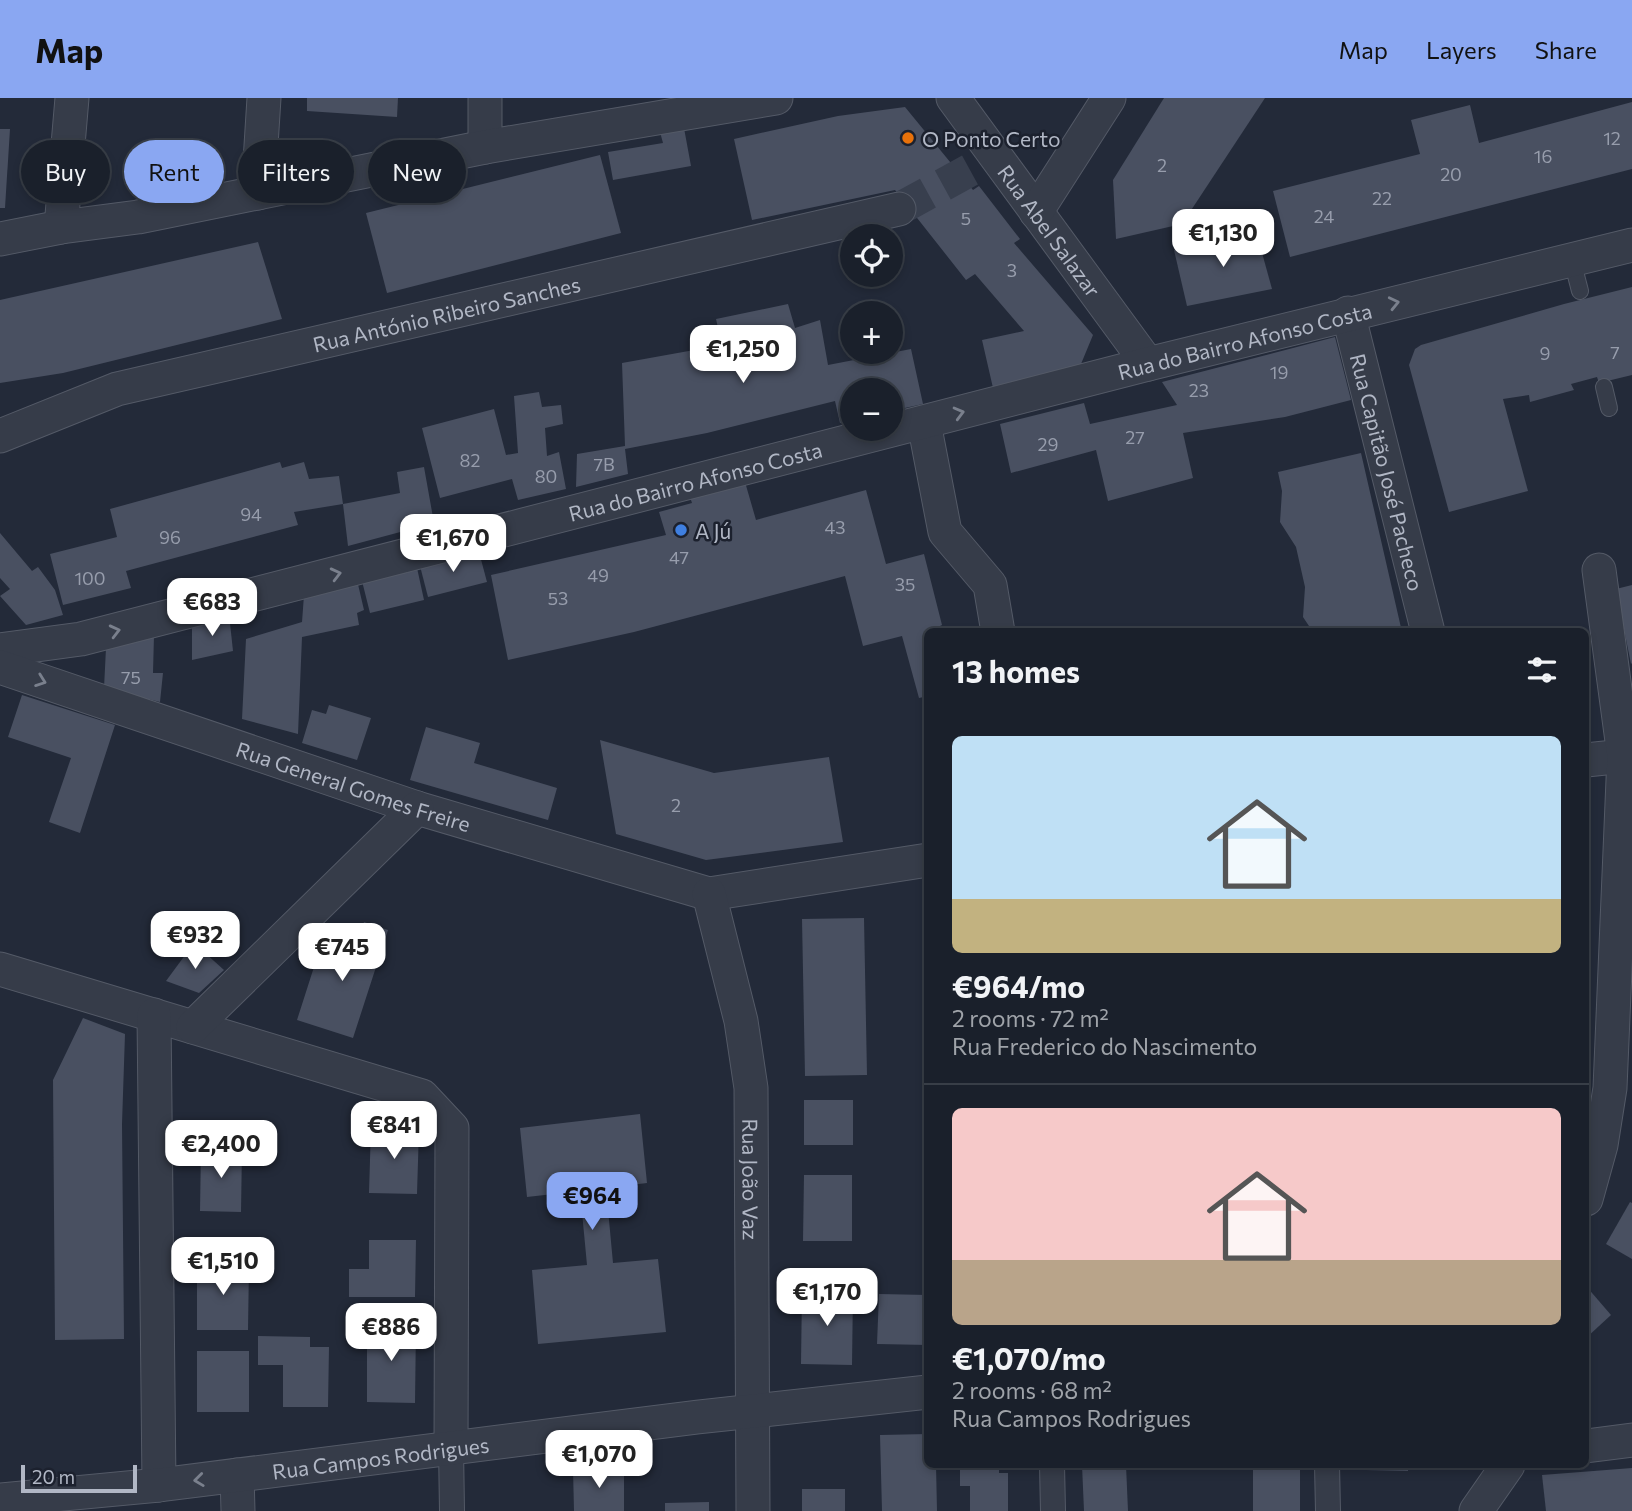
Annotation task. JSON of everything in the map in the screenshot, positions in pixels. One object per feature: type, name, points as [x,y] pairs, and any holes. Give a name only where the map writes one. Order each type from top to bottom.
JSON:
[{"type":"street","points":[[61,227],[72,98]]},
{"type":"street","points":[[261,140],[264,98]]},
{"type":"street","points":[[485,98],[485,147]]},
{"type":"street","points":[[354,174],[485,147],[776,98]]},
{"type":"street","name":"Rua Abel Salazar","points":[[953,98],[982,163],[1036,212],[1148,364]]},
{"type":"street","points":[[1036,212],[1108,98]]},
{"type":"street","points":[[0,239],[61,227],[138,217],[238,197]]},
{"type":"street","name":"Rua António Ribeiro Sanches","points":[[0,436],[117,389],[899,209]]},
{"type":"street","name":"Rua do Bairro Afonso Costa","points":[[0,650],[81,639],[1348,313],[1576,275],[1632,245]]},
{"type":"street","name":"Rua Capitão José Pacheco","points":[[1348,313],[1427,628]]},
{"type":"street","points":[[924,422],[945,532],[990,585],[997,628]]},
{"type":"street","points":[[1589,1188],[1601,1145],[1611,1088],[1624,756],[1599,570]]},
{"type":"street","points":[[81,639],[70,666],[81,696]]},
{"type":"street","name":"Rua General Gomes Freire","points":[[0,667],[417,808],[709,894]]},
{"type":"street","points":[[1589,760],[1624,756]]},
{"type":"street","points":[[193,1027],[417,808]]},
{"type":"street","points":[[709,894],[924,861]]},
{"type":"street","name":"Rua João Vaz","points":[[709,894],[741,1021],[751,1087],[753,1511]]},
{"type":"street","points":[[0,969],[422,1096],[452,1128],[452,1511]]},
{"type":"street","points":[[154,1015],[159,1485]]},
{"type":"street","name":"Rua Campos Rodrigues","points":[[18,1503],[753,1411],[924,1392]]},
{"type":"street","points":[[1589,1446],[1632,1440]]},
{"type":"street","points":[[1052,1468],[1053,1511]]},
{"type":"street","points":[[1327,1468],[1328,1511]]},
{"type":"street","points":[[1476,1511],[1506,1468]]},
{"type":"street","points":[[237,1475],[239,1511]]},
{"type":"lane","points":[[1604,387],[1609,408]]},
{"type":"building","points":[[307,98],[398,98],[397,117],[307,111]]},
{"type":"building","points":[[1164,98],[1265,98],[1182,224],[1116,239],[1113,180]]},
{"type":"building","points":[[1632,102],[1632,169],[1290,257],[1273,191],[1420,154],[1411,120],[1470,105],[1479,143]]},
{"type":"building","points":[[905,107],[973,190],[979,186],[1020,239],[1014,243],[1093,335],[1081,364],[993,388],[982,340],[1024,331],[975,274],[966,280],[895,190],[752,220],[734,139],[838,116]]},
{"type":"building","points":[[684,128],[691,166],[613,180],[608,152],[663,143],[660,132]]},
{"type":"building","points":[[0,129],[10,129],[5,208],[0,208]]},
{"type":"building","points":[[600,155],[621,233],[387,293],[366,213],[406,203],[466,203],[466,188]]},
{"type":"building","points":[[1256,231],[1272,289],[1187,306],[1174,250]]},
{"type":"building","points":[[258,242],[282,319],[63,373],[0,383],[0,300]]},
{"type":"building","points":[[1632,287],[1632,375],[1599,383],[1597,377],[1571,384],[1574,390],[1530,402],[1529,395],[1503,399],[1528,491],[1449,512],[1409,365],[1415,349],[1564,304]]},
{"type":"building","points":[[788,304],[795,328],[820,320],[828,365],[840,363],[903,364],[903,351],[911,349],[923,404],[903,408],[903,378],[840,378],[840,423],[835,401],[707,433],[625,449],[628,474],[576,487],[577,454],[625,446],[622,363],[722,345],[716,319]]},
{"type":"building","points":[[1335,337],[1351,400],[1285,417],[1183,433],[1193,478],[1108,501],[1096,450],[1011,473],[1000,424],[1084,403],[1090,424],[1177,405],[1162,382]]},
{"type":"building","points":[[539,392],[542,407],[561,405],[563,424],[545,428],[547,456],[559,452],[566,489],[518,500],[512,479],[440,498],[422,428],[494,409],[506,455],[518,453],[514,396]]},
{"type":"building","points":[[1361,453],[1401,628],[1310,628],[1303,617],[1305,587],[1296,547],[1280,522],[1282,491],[1278,472]]},
{"type":"building","points":[[280,462],[282,468],[304,462],[309,479],[339,476],[343,504],[294,512],[298,525],[126,571],[131,588],[63,605],[50,554],[117,537],[110,509]]},
{"type":"building","points":[[424,467],[434,523],[348,546],[343,504],[400,493],[397,472]]},
{"type":"building","points":[[745,482],[756,520],[866,490],[886,564],[924,554],[942,625],[941,628],[924,628],[924,697],[919,698],[902,636],[863,646],[845,576],[634,632],[508,660],[491,575],[666,535],[659,512],[692,503],[690,497]]},
{"type":"building","points":[[0,533],[32,571],[38,567],[55,590],[63,615],[26,625],[0,596],[10,589],[0,578]]},
{"type":"building","points":[[479,552],[487,582],[428,597],[420,566]]},
{"type":"building","points":[[417,568],[424,600],[370,613],[362,581]]},
{"type":"building","points":[[357,580],[364,610],[357,613],[359,625],[302,637],[298,734],[242,719],[246,639],[302,622],[304,595]]},
{"type":"building","points":[[1632,585],[1632,663],[1631,664],[1616,589]]},
{"type":"building","points":[[229,614],[233,651],[192,660],[192,625]]},
{"type":"building","points":[[154,635],[153,673],[163,673],[160,702],[104,688],[106,648]]},
{"type":"building","points":[[22,695],[115,725],[80,833],[49,822],[71,758],[8,737]]},
{"type":"building","points":[[329,705],[371,718],[357,760],[302,743],[312,710],[326,714]]},
{"type":"building","points":[[426,727],[480,743],[474,763],[557,788],[548,820],[410,780]]},
{"type":"building","points":[[600,740],[714,773],[829,757],[843,842],[706,860],[616,834]]},
{"type":"building","points":[[864,918],[867,1075],[805,1076],[802,919]]},
{"type":"building","points":[[364,922],[388,930],[353,1038],[297,1020],[322,942],[354,953]]},
{"type":"building","points":[[194,943],[224,970],[199,993],[166,981]]},
{"type":"building","points":[[83,1018],[125,1034],[122,1124],[124,1339],[55,1340],[53,1080]]},
{"type":"building","points":[[804,1100],[853,1100],[853,1145],[804,1145]]},
{"type":"building","points":[[640,1114],[647,1183],[606,1188],[613,1263],[658,1259],[666,1332],[538,1344],[532,1270],[587,1265],[580,1191],[527,1197],[520,1128]]},
{"type":"building","points":[[371,1127],[419,1129],[417,1194],[369,1193]]},
{"type":"building","points":[[201,1148],[242,1148],[241,1212],[200,1211]]},
{"type":"building","points":[[804,1175],[852,1175],[852,1241],[803,1241]]},
{"type":"building","points":[[1630,1202],[1632,1203],[1632,1259],[1606,1244]]},
{"type":"building","points":[[369,1240],[416,1240],[415,1297],[349,1297],[349,1269],[369,1269]]},
{"type":"building","points":[[197,1264],[249,1265],[248,1330],[197,1330]]},
{"type":"building","points":[[1589,1289],[1611,1315],[1589,1335]]},
{"type":"building","points":[[802,1290],[853,1291],[852,1365],[801,1364]]},
{"type":"building","points":[[879,1294],[924,1295],[924,1345],[877,1344]]},
{"type":"building","points":[[367,1324],[416,1325],[415,1403],[367,1402]]},
{"type":"building","points":[[258,1336],[310,1337],[310,1347],[329,1347],[328,1407],[283,1407],[283,1365],[258,1365]]},
{"type":"building","points":[[197,1351],[249,1351],[249,1412],[197,1412]]},
{"type":"building","points":[[924,1434],[924,1468],[936,1468],[937,1511],[882,1511],[880,1435]]},
{"type":"building","points":[[960,1468],[999,1468],[999,1473],[1008,1473],[1008,1511],[970,1511],[970,1486],[960,1486]]},
{"type":"building","points":[[1082,1468],[1126,1468],[1128,1511],[1084,1511]]},
{"type":"building","points":[[1253,1468],[1300,1468],[1300,1511],[1253,1511]]},
{"type":"building","points":[[1365,1468],[1408,1468],[1408,1471]]},
{"type":"building","points":[[1632,1468],[1632,1511],[1546,1511],[1542,1475]]},
{"type":"building","points":[[573,1469],[624,1469],[624,1511],[574,1511]]},
{"type":"building","points":[[802,1489],[845,1489],[845,1511],[802,1511]]},
{"type":"building","points":[[709,1502],[709,1511],[665,1511],[665,1503]]},
{"type":"tunnel","points":[[899,209],[970,170]]},
{"type":"place","name":"O Ponto Certo","points":[[908,138]]},
{"type":"place","name":"A Jú","points":[[681,530]]}]
